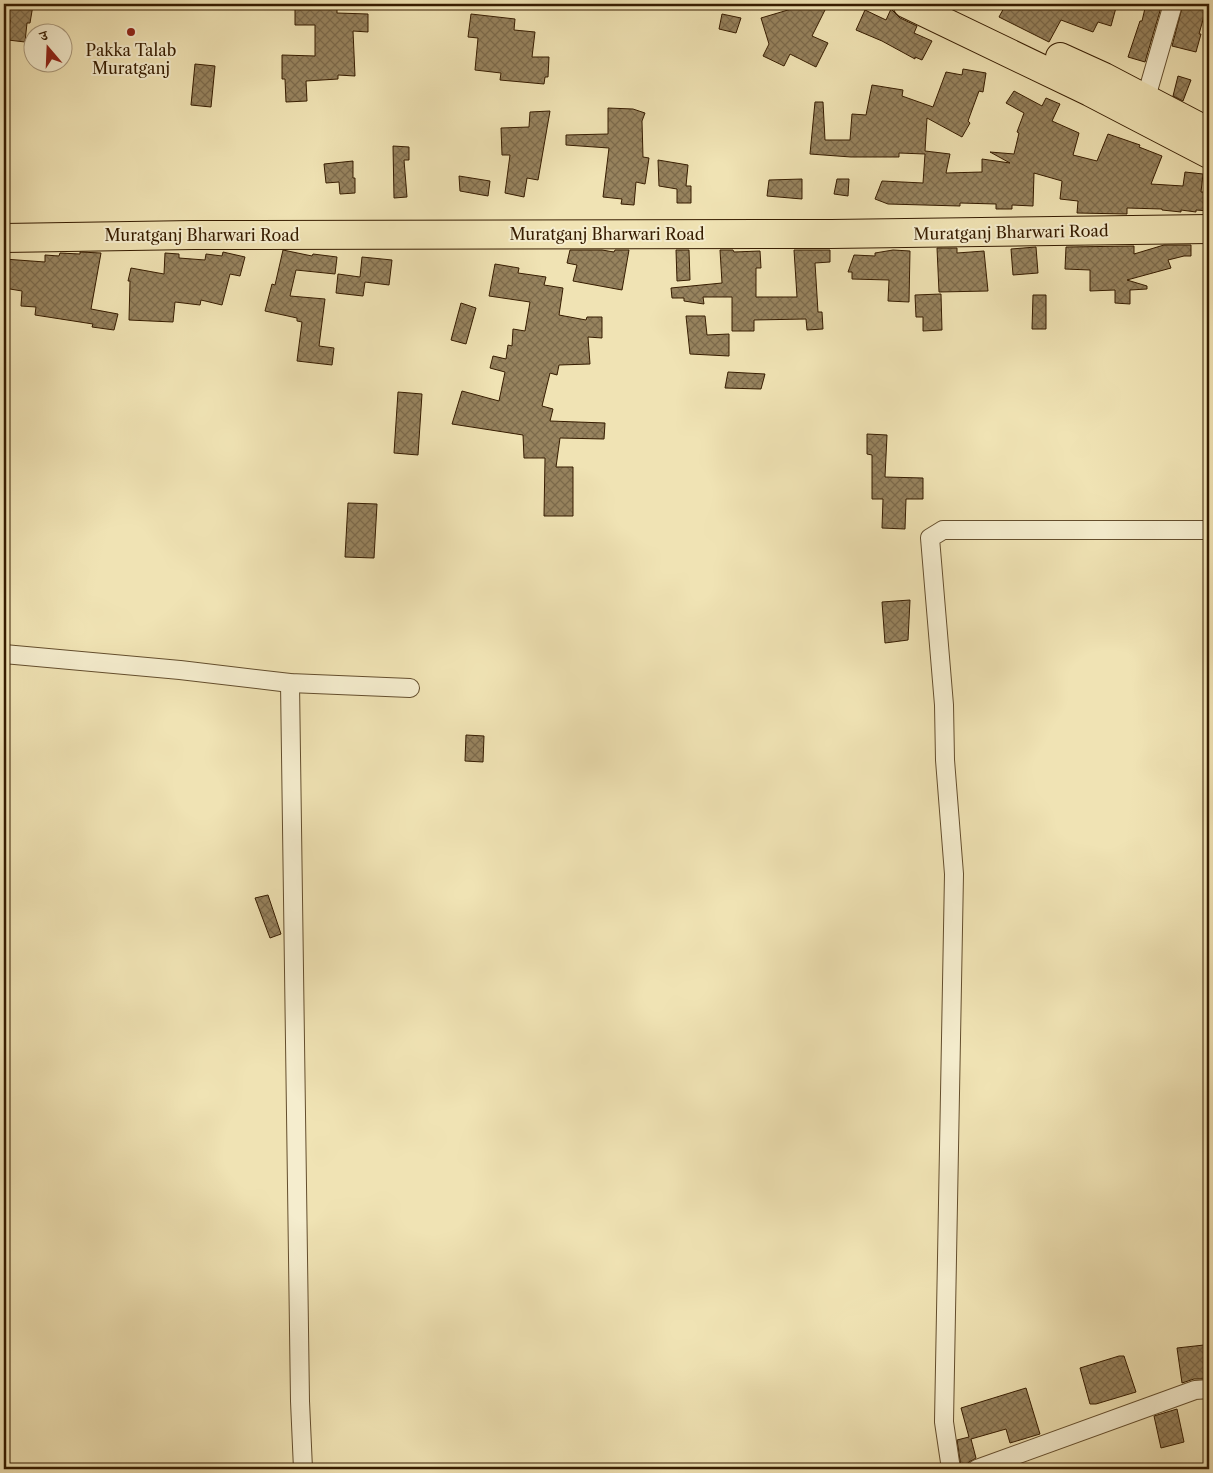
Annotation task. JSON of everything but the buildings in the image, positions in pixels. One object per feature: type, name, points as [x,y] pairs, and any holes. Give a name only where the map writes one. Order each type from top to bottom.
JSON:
[{"type":"main road","points":[[907,4],[1090,92],[1143,108],[1209,132]]},
{"type":"main road","points":[[950,4],[1104,77],[1143,108],[1209,154]]},
{"type":"main road","name":"Muratganj Bharwari Road","points":[[4,238],[192,235],[831,234],[1209,229]]},
{"type":"street","points":[[1143,108],[1173,4]]},
{"type":"street","points":[[951,1469],[944,1422],[954,874],[945,760],[944,705],[930,538],[943,530],[1209,530]]},
{"type":"street","points":[[4,654],[180,670],[290,683],[410,688]]},
{"type":"street","points":[[290,683],[300,1381],[303,1469]]},
{"type":"street","points":[[976,1469],[1195,1390],[1209,1389]]},
{"type":"place","name":"Pakka Talab Muratganj","points":[[131,32]]}]
